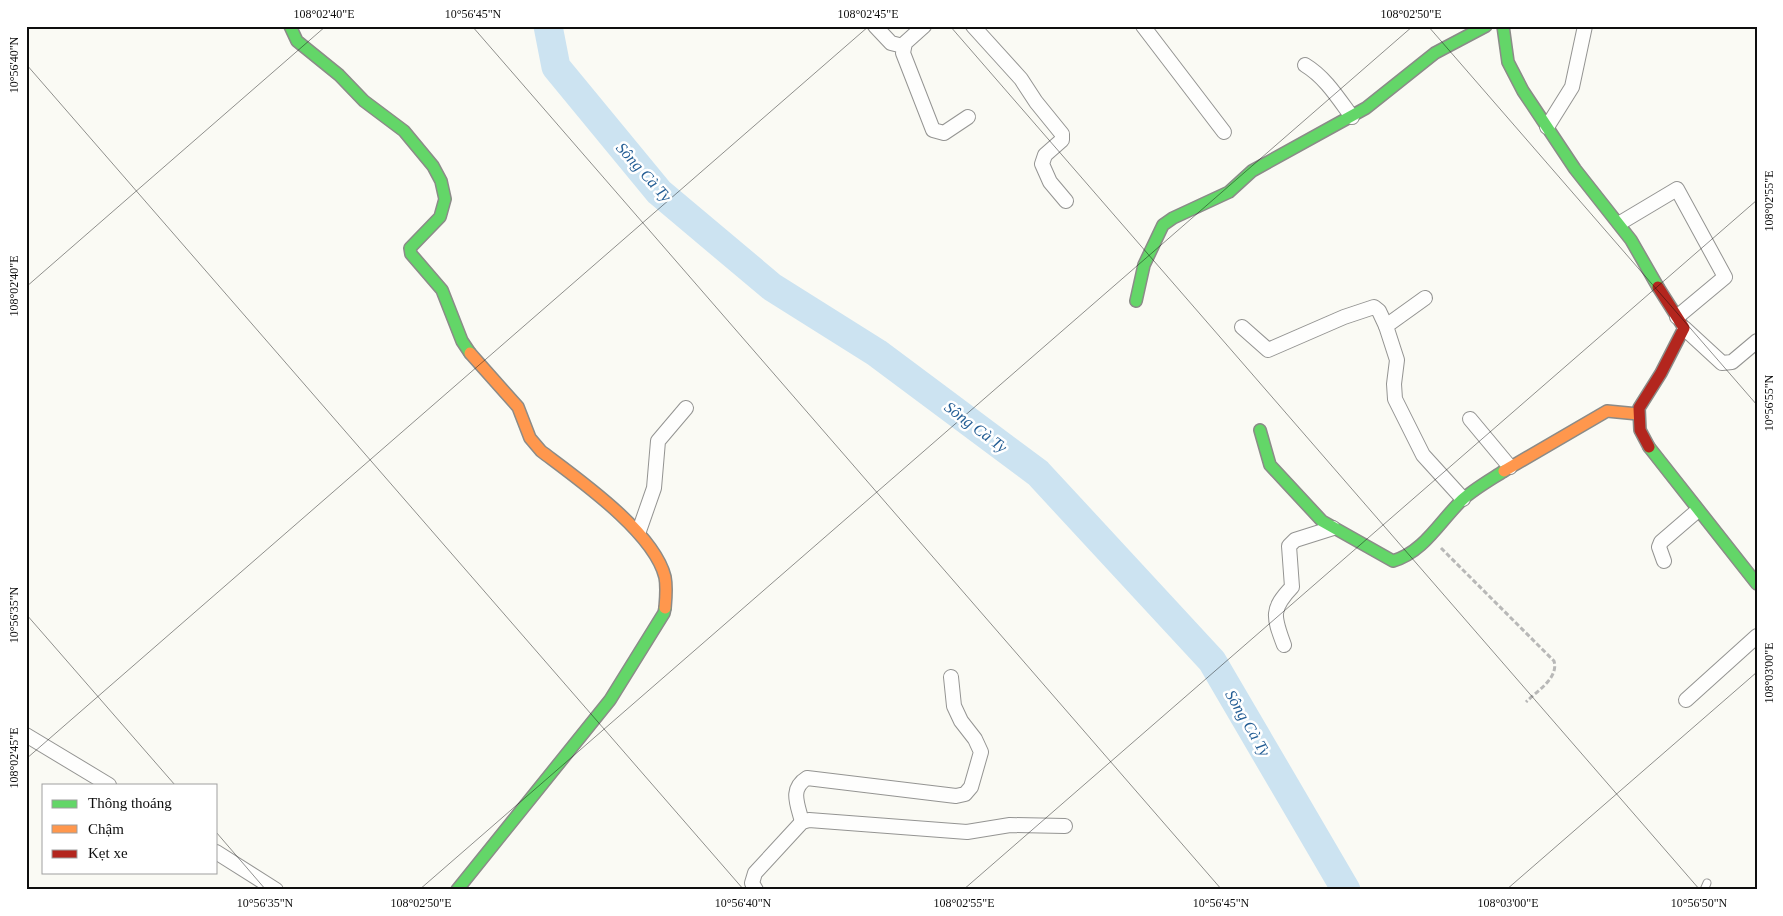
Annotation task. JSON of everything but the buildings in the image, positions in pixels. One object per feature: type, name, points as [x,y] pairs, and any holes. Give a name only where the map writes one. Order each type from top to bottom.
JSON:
[{"type":"street","points":[[290,26],[297,41],[339,75],[364,101],[404,131],[433,166],[444,189],[444,206],[436,223],[410,250],[411,254],[442,290],[460,336],[472,355],[518,407],[530,438],[541,451],[639,531],[656,556],[666,586],[668,600],[664,613],[610,700],[457,890]]},
{"type":"street","points":[[875,26],[891,43],[903,46]]},
{"type":"street","points":[[924,26],[903,46],[903,53],[933,130],[944,133],[968,117]]},
{"type":"street","points":[[973,26],[1021,79],[1036,102],[1062,134],[1062,140],[1045,154],[1042,164],[1050,182],[1066,201]]},
{"type":"street","points":[[1143,26],[1224,132]]},
{"type":"street","points":[[1136,301],[1144,265],[1156,236],[1163,225],[1173,218],[1229,192],[1252,171],[1352,117],[1435,53],[1486,26]]},
{"type":"street","points":[[1504,26],[1506,52],[1510,68],[1575,169],[1620,223],[1680,322],[1722,363],[1732,362],[1757,341]]},
{"type":"street","points":[[1547,127],[1572,87],[1585,26]]},
{"type":"street","points":[[1305,65],[1322,78],[1352,117]]},
{"type":"street","points":[[1620,223],[1677,190],[1725,277],[1680,322],[1661,373],[1644,399],[1638,414],[1640,430],[1650,450],[1697,512],[1757,584]]},
{"type":"street","points":[[1386,326],[1425,298]]},
{"type":"street","points":[[1242,327],[1268,350],[1318,328],[1374,307],[1380,311],[1397,360],[1394,384],[1395,399],[1423,455],[1463,499]]},
{"type":"street","points":[[639,531],[654,488],[658,441],[686,408]]},
{"type":"street","points":[[1260,430],[1270,465],[1322,521],[1393,561],[1403,558],[1430,536],[1463,499],[1510,467],[1607,411],[1638,414]]},
{"type":"street","points":[[1470,419],[1510,467]]},
{"type":"street","points":[[1664,561],[1659,547],[1661,542],[1697,512]]},
{"type":"street","points":[[1284,645],[1276,611],[1277,604],[1292,587],[1293,582],[1288,546],[1295,540],[1333,528]]},
{"type":"street","points":[[1686,700],[1757,636]]},
{"type":"street","points":[[802,822],[795,793],[798,783],[807,778],[956,796],[965,794],[971,787],[981,752],[975,739],[961,721],[954,706],[951,677]]},
{"type":"street","points":[[26,734],[107,784]]},
{"type":"street","points":[[756,890],[752,883],[755,874],[802,822],[809,820],[967,832],[1010,825],[1065,826]]},
{"type":"street","points":[[218,853],[268,888]]},
{"type":"path","points":[[1430,536],[1554,661],[1556,667],[1552,677],[1526,702]]},
{"type":"waterway","name":"Sông Cà Ty","points":[[548,26],[556,67],[659,192],[772,287],[877,353],[1038,473],[1212,661],[1346,890]]},
{"type":"traffic: fast","points":[[290,26],[297,41],[339,75],[364,101],[404,131],[433,166],[441,181],[445,199],[440,217],[410,248],[411,254],[442,290],[462,341],[470,353]]},
{"type":"traffic: fast","points":[[1136,301],[1144,265],[1163,225],[1173,218],[1229,192],[1252,171],[1366,108],[1435,53],[1486,26]]},
{"type":"traffic: fast","points":[[1503,26],[1508,62],[1523,91],[1575,169],[1631,240],[1658,287]]},
{"type":"traffic: fast","points":[[1260,430],[1270,465],[1322,521],[1393,561],[1414,551],[1462,500],[1504,471]]},
{"type":"traffic: fast","points":[[1649,447],[1757,584]]},
{"type":"traffic: fast","points":[[457,890],[610,700],[664,613],[665,608]]},
{"type":"traffic: slow","points":[[470,353],[518,407],[530,438],[541,451],[594,491],[631,525],[646,542],[658,560],[665,577],[665,608]]},
{"type":"traffic: slow","points":[[1504,471],[1607,411],[1638,414]]},
{"type":"traffic: jam","points":[[1649,447],[1640,430],[1639,408],[1661,373],[1684,328],[1658,287]]}]
